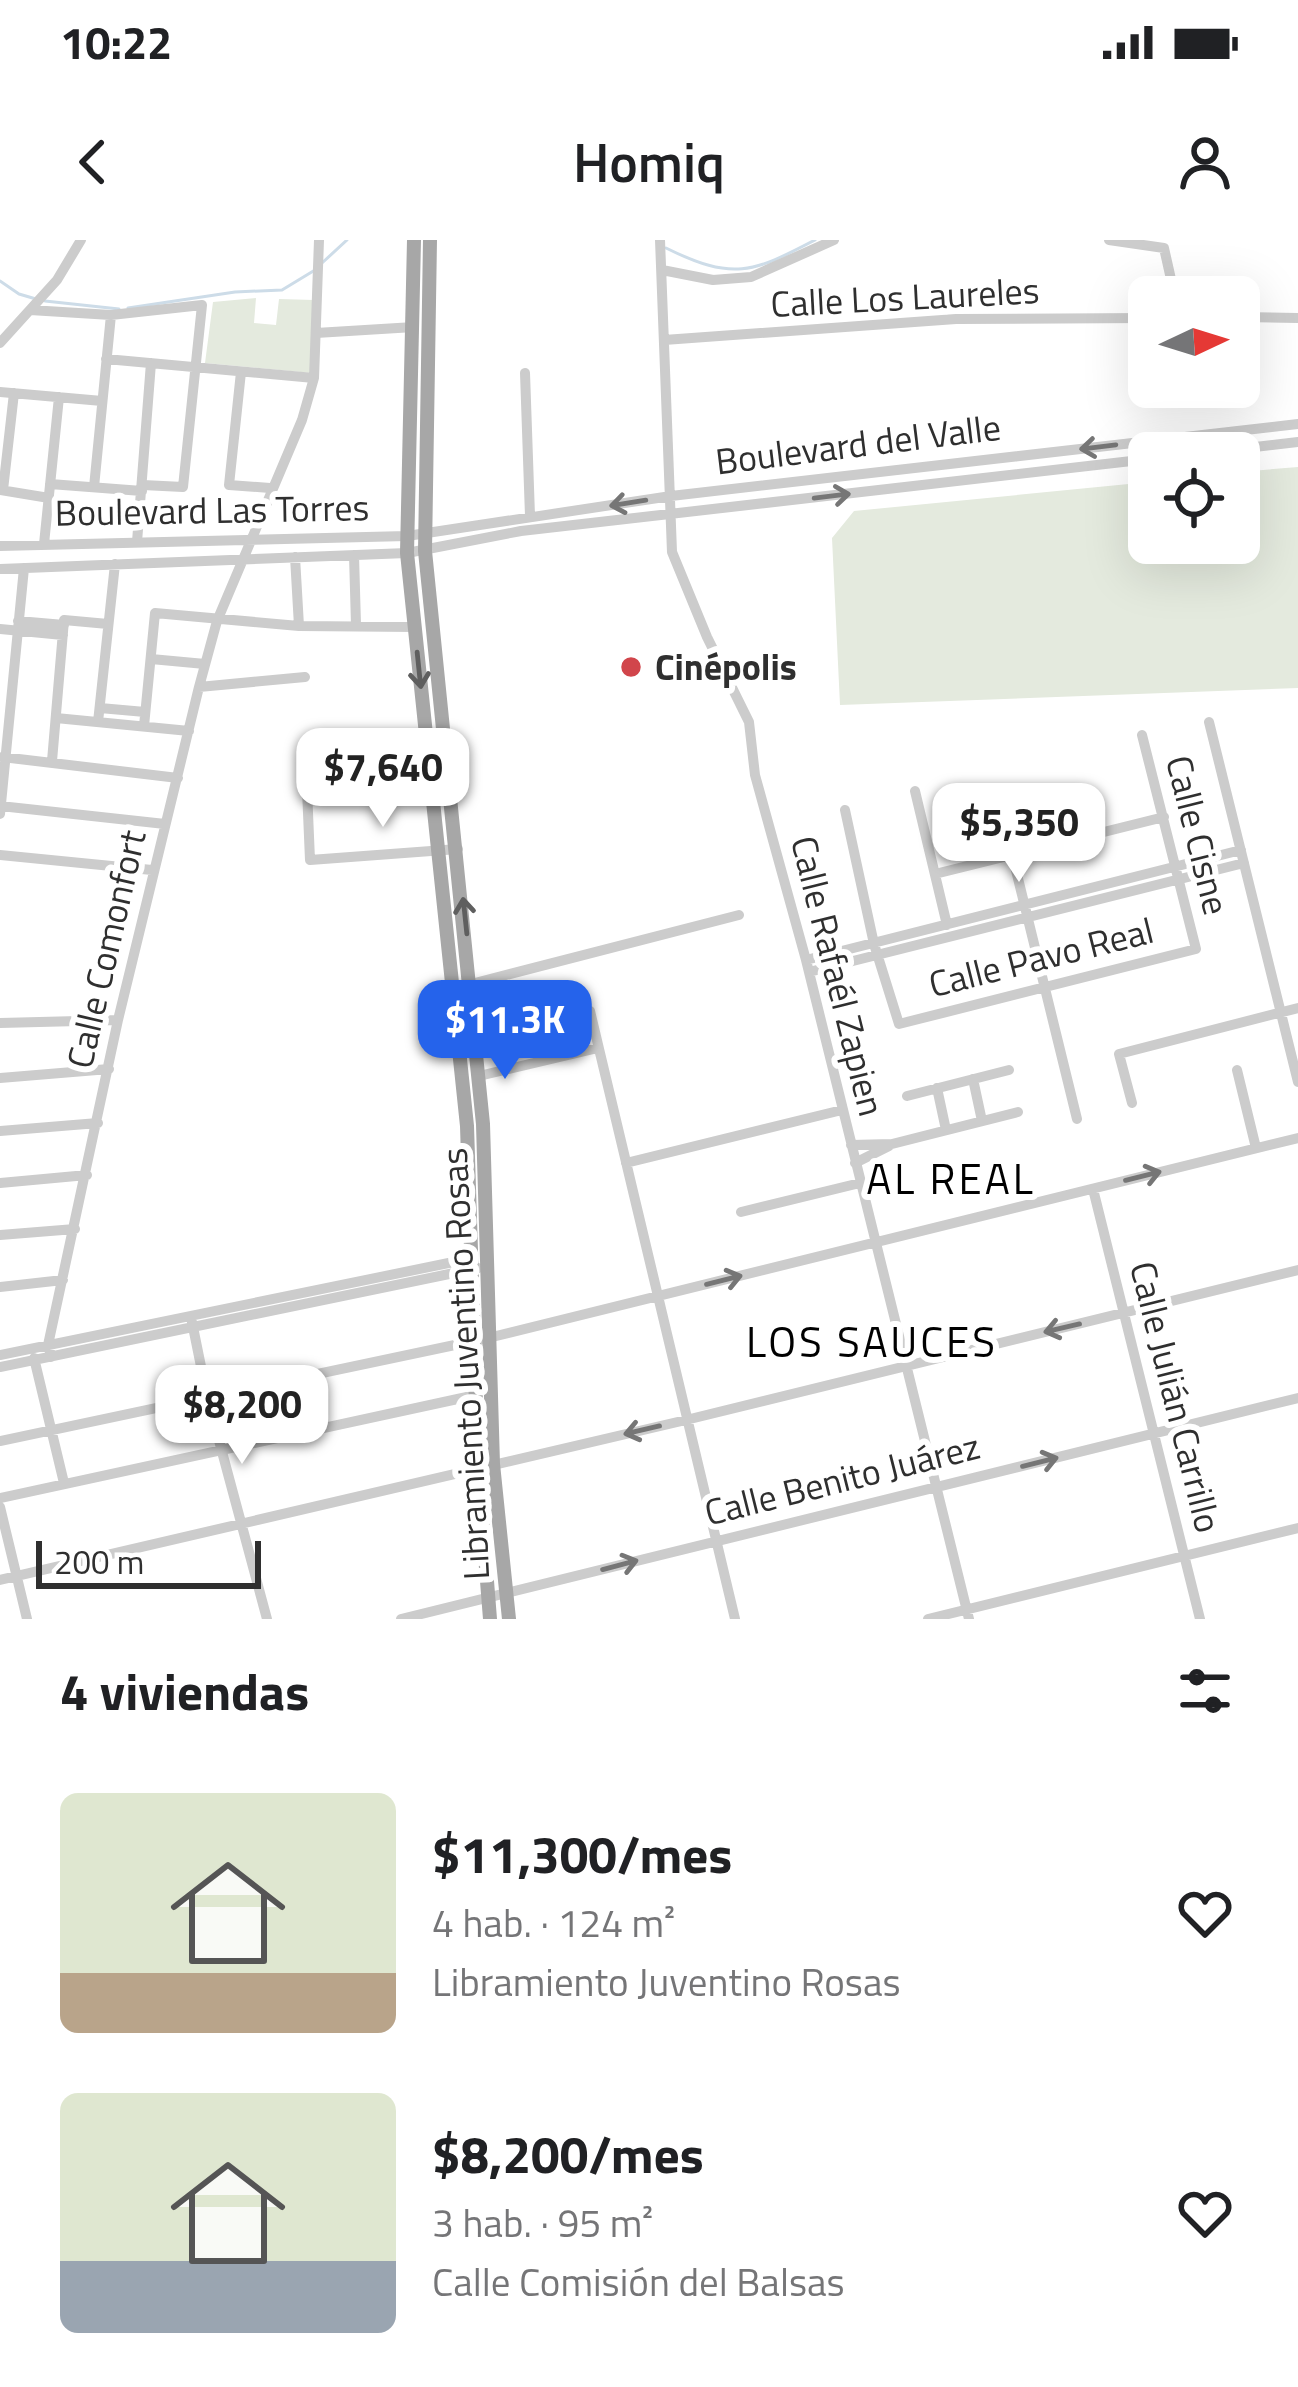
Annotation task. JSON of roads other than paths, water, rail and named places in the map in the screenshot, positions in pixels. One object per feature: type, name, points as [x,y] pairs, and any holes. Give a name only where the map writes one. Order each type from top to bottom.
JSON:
[{"type":"main road","name":"Libramiento Juventino Rosas","points":[[414,240],[407,553],[475,1125],[488,1261],[476,1395],[509,1619]]},
{"type":"main road","name":"Libramiento Juventino Rosas","points":[[430,240],[425,550],[479,1076],[471,1264],[480,1340],[490,1619]]},
{"type":"street","points":[[0,343],[68,266],[81,240]]},
{"type":"street","name":"Calle Comonfort","points":[[50,1351],[118,1020],[205,664],[217,621],[302,420],[314,378],[319,240]]},
{"type":"street","name":"Calle Rafaél Zapien","points":[[660,240],[672,552],[749,722],[755,775],[808,966],[968,1614]]},
{"type":"street","points":[[661,264],[712,280],[751,277],[834,240]]},
{"type":"street","points":[[1109,240],[1162,244],[1170,276]]},
{"type":"street","points":[[35,303],[111,315],[202,305],[183,488],[2,490],[7,392],[102,400]]},
{"type":"street","points":[[94,487],[111,315]]},
{"type":"street","points":[[1260,317],[1298,318]]},
{"type":"street","name":"Calle Los Laureles","points":[[664,340],[956,320],[1128,318]]},
{"type":"street","points":[[316,333],[430,325]]},
{"type":"street","points":[[106,359],[314,378]]},
{"type":"street","points":[[137,542],[151,363]]},
{"type":"street","points":[[241,372],[229,485],[271,488]]},
{"type":"street","points":[[525,373],[530,516]]},
{"type":"street","points":[[44,544],[58,397]]},
{"type":"street","name":"Boulevard del Valle","points":[[425,532],[671,496],[1298,424]]},
{"type":"street","points":[[1260,446],[1298,442]]},
{"type":"street","points":[[978,460],[981,478]]},
{"type":"street","name":"Boulevard del Valle","points":[[425,550],[521,531],[1128,461]]},
{"type":"street","points":[[780,483],[782,501]]},
{"type":"street","points":[[578,525],[589,509]]},
{"type":"street","name":"Boulevard Las Torres","points":[[0,546],[425,532]]},
{"type":"street","name":"Boulevard Las Torres","points":[[0,568],[425,550]]},
{"type":"street","points":[[354,555],[356,625]]},
{"type":"street","points":[[295,557],[299,626]]},
{"type":"street","points":[[98,722],[115,564]]},
{"type":"street","points":[[23,568],[0,808],[164,824]]},
{"type":"street","points":[[144,726],[155,613],[299,626],[415,627]]},
{"type":"street","points":[[0,628],[108,624]]},
{"type":"street","points":[[52,761],[64,627]]},
{"type":"street","points":[[151,659],[205,664]]},
{"type":"street","points":[[199,687],[305,677]]},
{"type":"street","points":[[100,708],[145,712]]},
{"type":"street","points":[[56,718],[189,730]]},
{"type":"street","points":[[1209,722],[1298,1082]]},
{"type":"street","points":[[352,735],[305,742],[310,860],[458,849]]},
{"type":"street","name":"Calle Cisne","points":[[1142,735],[1196,949]]},
{"type":"street","points":[[2,757],[178,778]]},
{"type":"street","points":[[915,791],[947,925]]},
{"type":"street","points":[[845,810],[875,949]]},
{"type":"street","points":[[935,874],[1164,817]]},
{"type":"street","points":[[1012,854],[1077,1119]]},
{"type":"street","points":[[0,855],[152,870]]},
{"type":"street","points":[[808,966],[1243,857]]},
{"type":"street","points":[[875,949],[947,925],[1026,913]]},
{"type":"street","points":[[472,984],[739,915]]},
{"type":"street","name":"Calle Pavo Real","points":[[875,949],[899,1024],[1196,949]]},
{"type":"street","points":[[1132,1103],[1119,1054],[1298,1008]]},
{"type":"street","points":[[590,1011],[735,1619]]},
{"type":"street","points":[[0,1023],[118,1020]]},
{"type":"street","points":[[479,1076],[598,1048]]},
{"type":"street","points":[[0,1078],[109,1069]]},
{"type":"street","points":[[907,1096],[1010,1070]]},
{"type":"street","points":[[1237,1070],[1256,1148]]},
{"type":"street","points":[[973,1079],[982,1121]]},
{"type":"street","points":[[937,1088],[946,1130]]},
{"type":"street","points":[[626,1163],[842,1110]]},
{"type":"street","points":[[855,1163],[892,1144],[1018,1112]]},
{"type":"street","points":[[0,1131],[98,1123]]},
{"type":"street","points":[[0,1441],[480,1340],[1298,1138]]},
{"type":"street","points":[[851,1145],[892,1144]]},
{"type":"street","points":[[0,1183],[86,1175]]},
{"type":"street","points":[[741,1213],[860,1183]]},
{"type":"street","name":"Calle Julián Carrillo","points":[[1093,1189],[1200,1619]]},
{"type":"street","points":[[0,1235],[75,1228]]},
{"type":"street","points":[[0,1367],[50,1351],[488,1261]]},
{"type":"street","points":[[0,1580],[686,1420],[1298,1270]]},
{"type":"street","points":[[0,1287],[63,1280]]},
{"type":"street","points":[[193,1324],[207,1396],[267,1619]]},
{"type":"street","points":[[0,1355],[33,1355]]},
{"type":"street","points":[[33,1355],[64,1483]]},
{"type":"street","points":[[0,1498],[476,1395]]},
{"type":"street","name":"Calle Benito Juárez","points":[[401,1619],[1298,1398]]},
{"type":"street","points":[[0,1507],[27,1619]]},
{"type":"street","points":[[928,1619],[968,1614],[1298,1528]]},
{"type":"waterway","points":[[322,263],[347,240]]},
{"type":"waterway","points":[[666,248],[709,265],[742,269],[775,260],[815,240]]},
{"type":"waterway","points":[[128,308],[282,290],[315,270]]},
{"type":"waterway","points":[[0,281],[36,299]]},
{"type":"waterway","points":[[45,301],[119,309]]},
{"type":"place","name":"Cinépolis","points":[[631,667]]},
{"type":"district","name":"AL REAL","points":[[951,1179]]},
{"type":"district","name":"LOS SAUCES","points":[[872,1342]]}]
